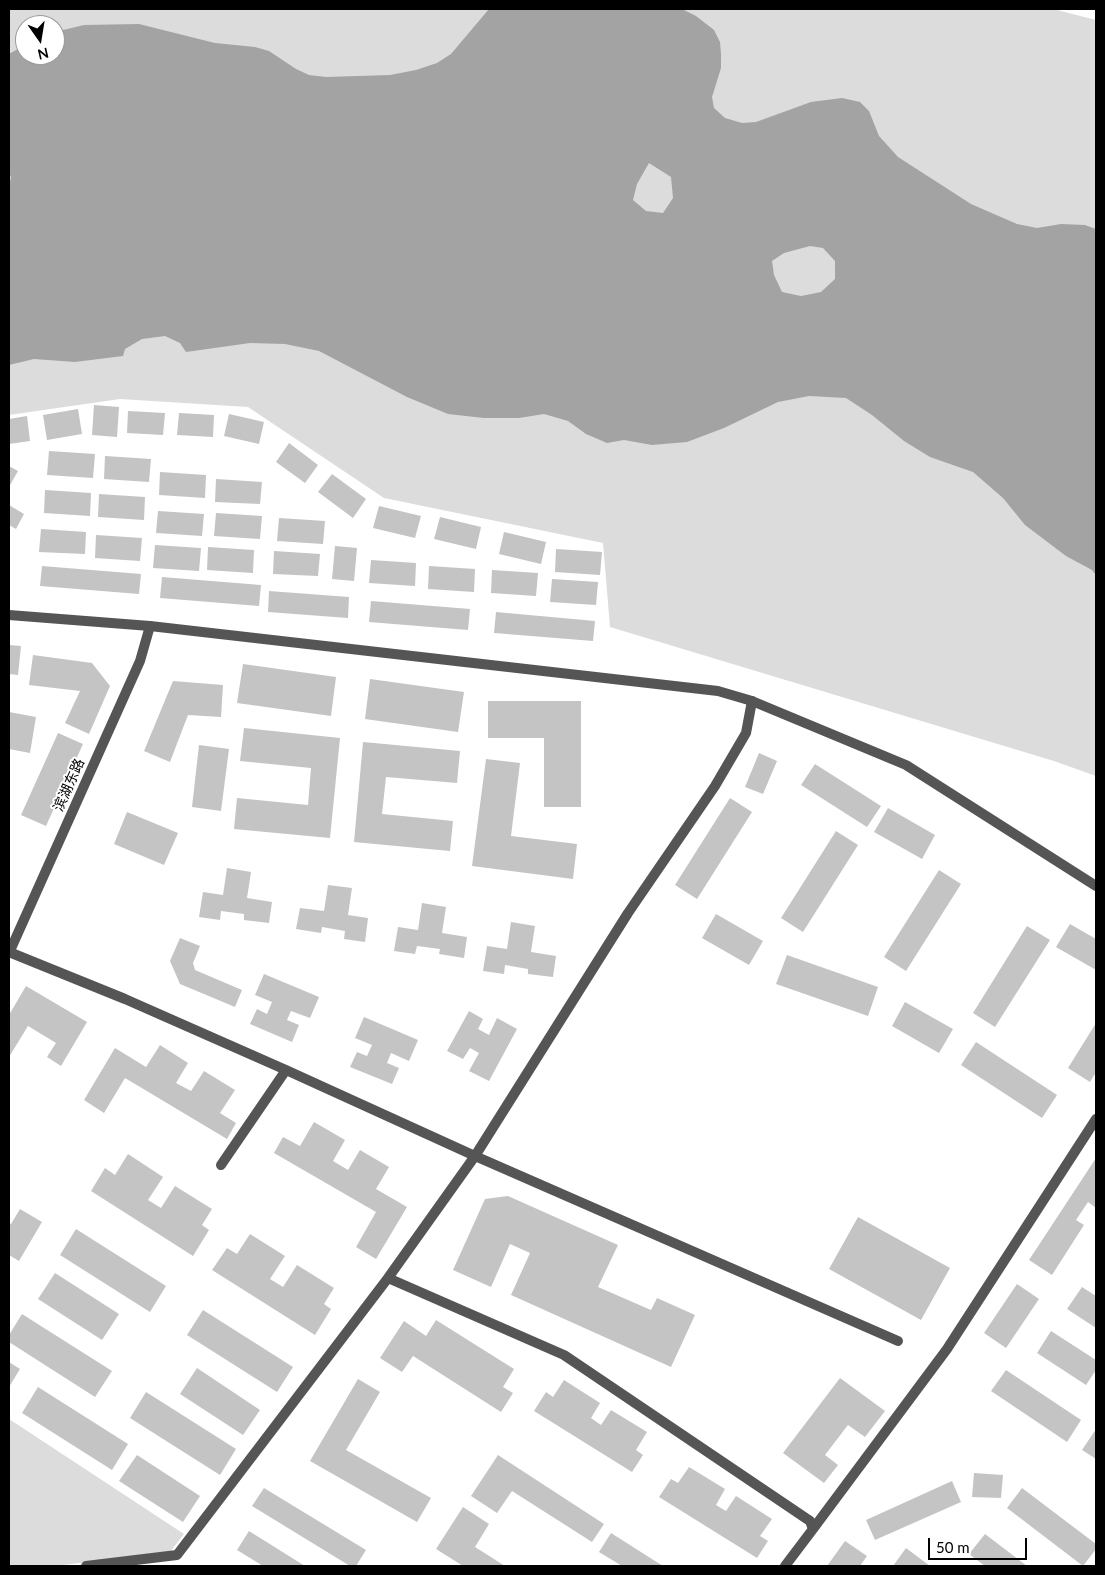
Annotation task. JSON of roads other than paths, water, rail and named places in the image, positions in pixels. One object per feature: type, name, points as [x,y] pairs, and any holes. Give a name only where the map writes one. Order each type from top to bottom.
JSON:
[{"type":"street","points":[[9,615],[150,626],[718,690],[752,701],[906,765],[1096,886]]},
{"type":"street","name":"滨湖东路","points":[[9,953],[140,661],[150,626]]},
{"type":"street","points":[[86,1566],[177,1555],[388,1278],[475,1156],[628,913],[715,786],[746,733],[752,701]]},
{"type":"street","points":[[9,953],[125,1000],[286,1070],[475,1156],[898,1342]]},
{"type":"street","points":[[222,1165],[286,1070]]},
{"type":"street","points":[[785,1566],[948,1349],[1096,1119]]},
{"type":"street","points":[[388,1278],[564,1355],[810,1521],[812,1529]]}]
